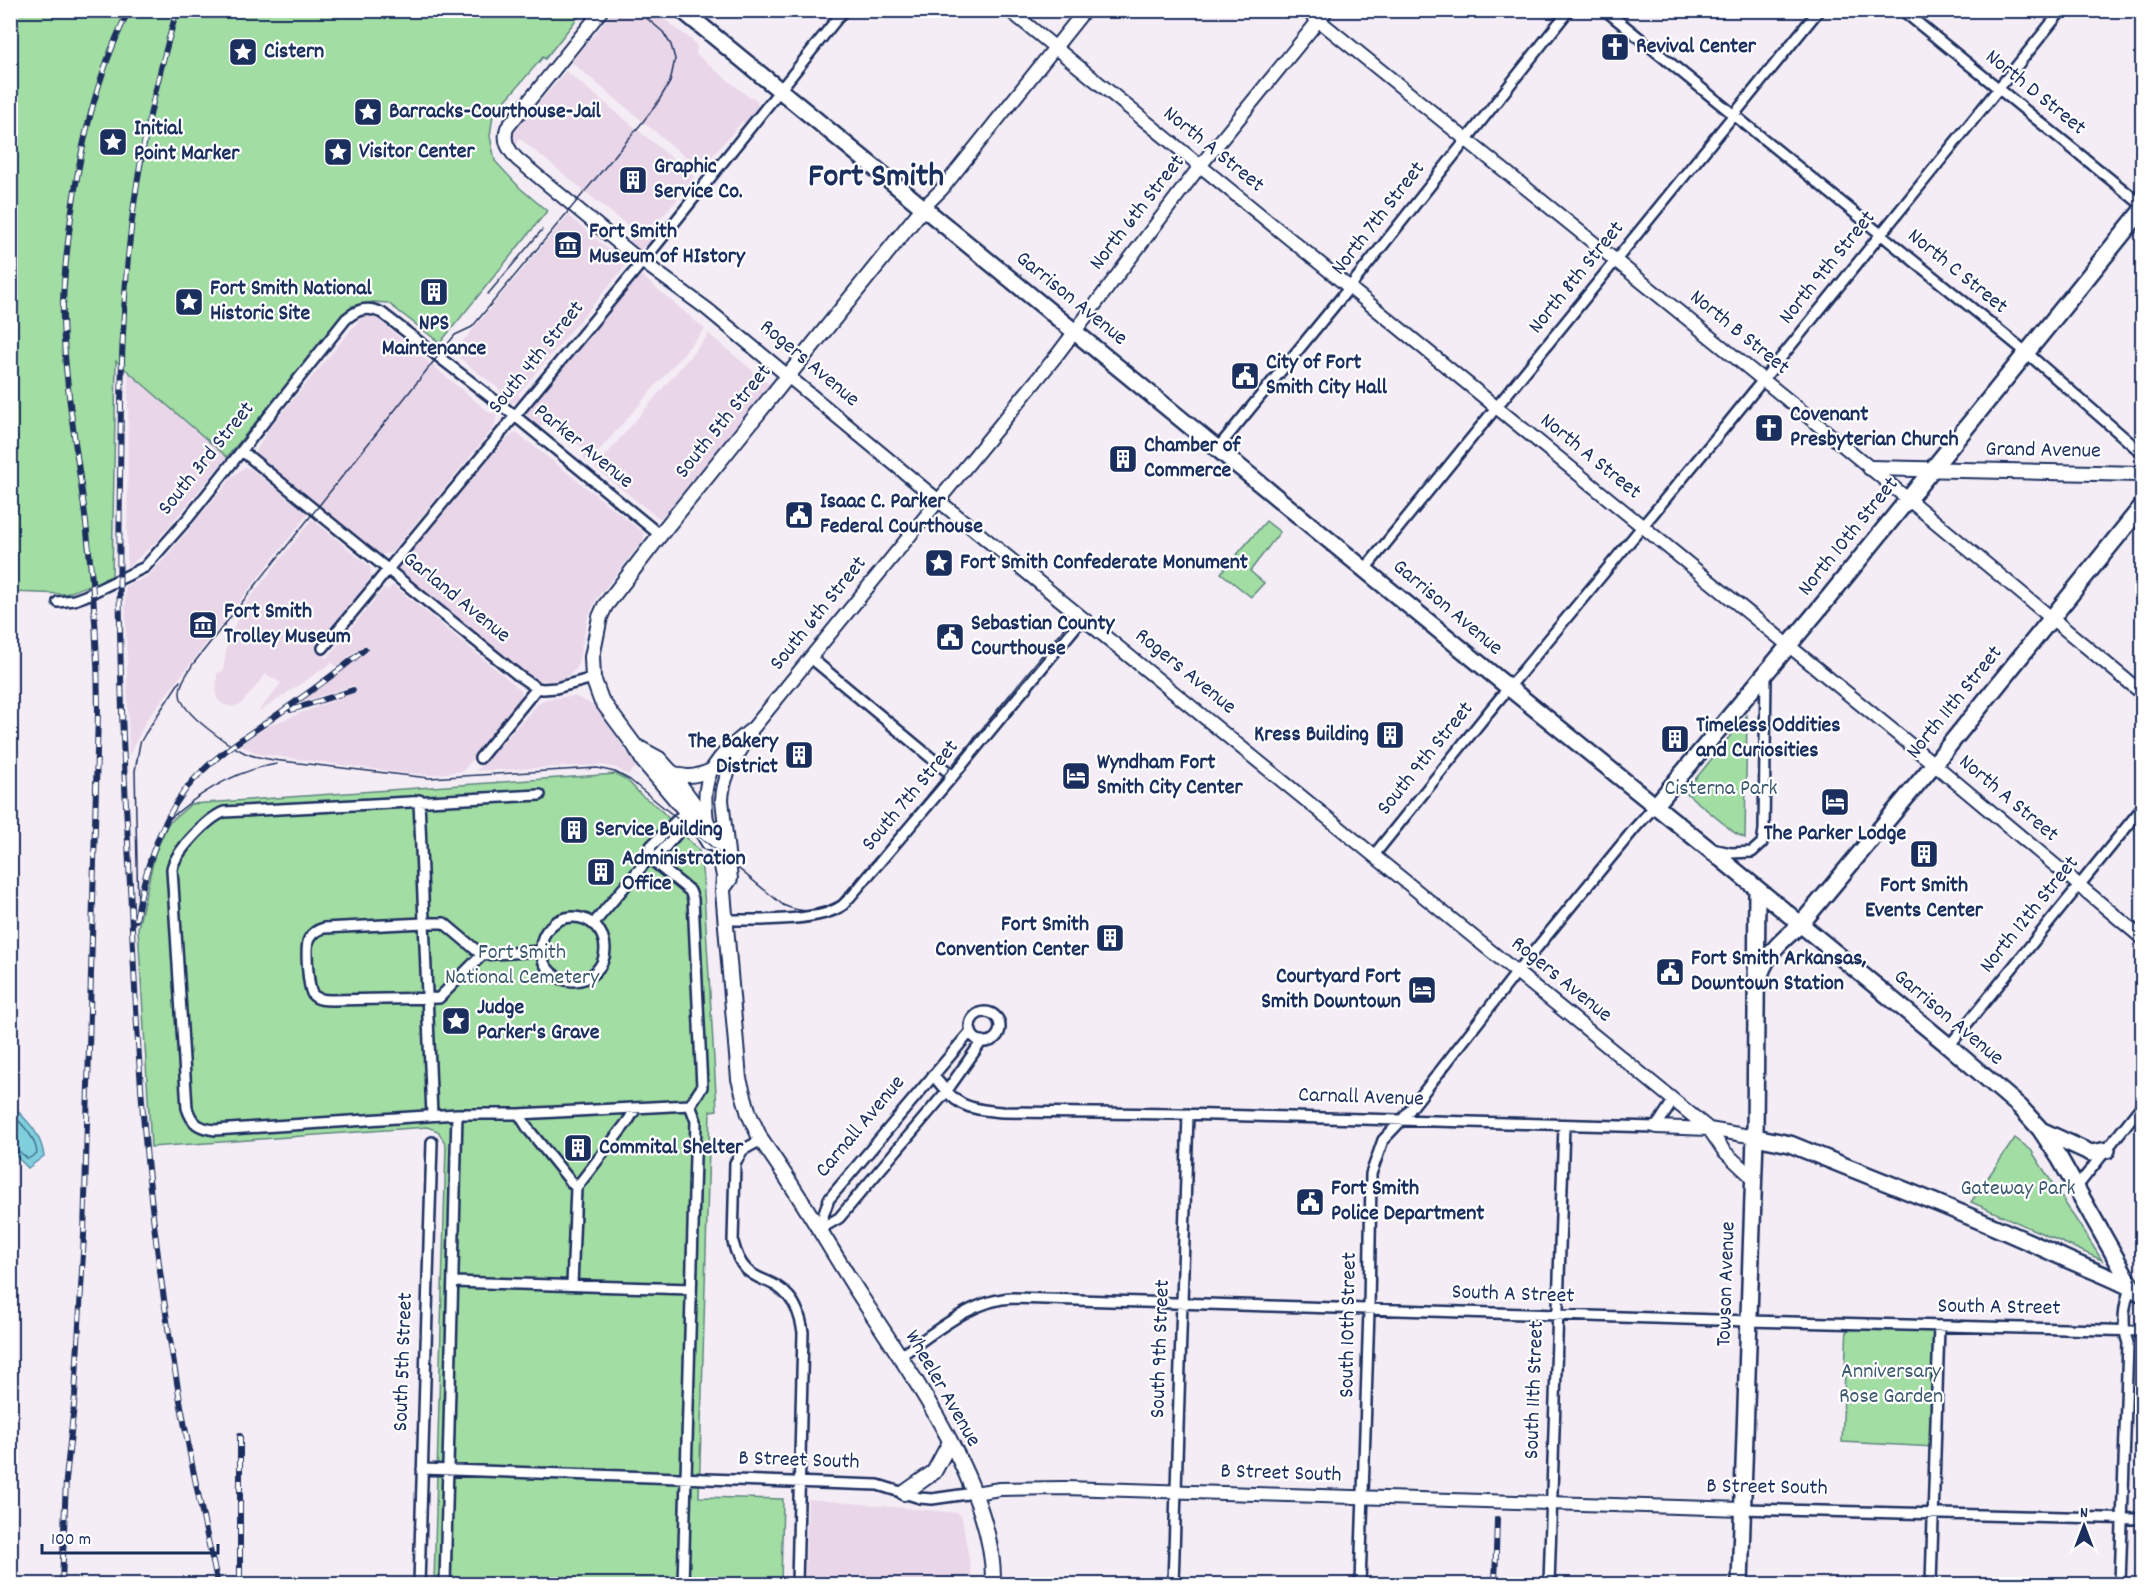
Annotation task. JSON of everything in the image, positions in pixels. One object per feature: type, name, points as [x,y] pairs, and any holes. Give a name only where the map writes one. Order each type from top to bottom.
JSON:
[{"type":"main road","name":"Garrison Avenue","points":[[682,10],[1757,889],[2020,1107],[2040,1130],[2137,1290]]},
{"type":"main road","name":"South 5th Street","points":[[593,678],[592,657],[600,617],[605,606],[923,208]]},
{"type":"main road","name":"North 10th Street","points":[[1655,807],[1933,470],[2142,210]]},
{"type":"main road","name":"Grand Avenue","points":[[1870,468],[2142,474]]},
{"type":"main road","name":"North 11th Street","points":[[1800,925],[2053,619],[2142,506]]},
{"type":"main road","points":[[593,678],[601,700],[644,762],[689,810],[707,822],[719,852],[724,876],[723,891]]},
{"type":"main road","points":[[635,746],[659,759],[669,770],[689,810],[708,840],[723,891]]},
{"type":"main road","name":"Towson Avenue","points":[[1740,1584],[1754,1179],[1757,889]]},
{"type":"main road","name":"South 6th Street","points":[[723,891],[738,1079],[749,1114],[761,1140]]},
{"type":"main road","name":"Towson Avenue","points":[[1756,986],[1767,957],[1800,925]]},
{"type":"main road","points":[[2040,1130],[2091,1153],[2107,1150]]},
{"type":"main road","points":[[1755,1137],[1790,1143],[2036,1245],[2137,1290]]},
{"type":"main road","name":"Carnall Avenue","points":[[761,1140],[818,1230]]},
{"type":"main road","name":"Wheeler Avenue","points":[[818,1230],[900,1356],[950,1442],[982,1513],[994,1568],[993,1584]]},
{"type":"main road","points":[[904,1493],[934,1472],[950,1442]]},
{"type":"street","name":"Rogers Avenue","points":[[602,10],[511,121],[505,139],[509,151],[642,261],[707,309],[1673,1101]]},
{"type":"street","name":"South 4th Street","points":[[323,648],[642,261],[844,10]]},
{"type":"street","name":"North A Street","points":[[1009,10],[1934,764],[2142,938]]},
{"type":"street","points":[[923,208],[942,189],[1084,10]]},
{"type":"street","name":"North B Street","points":[[1306,10],[1763,380],[2142,693]]},
{"type":"street","name":"North 6th Street","points":[[1074,332],[1200,166],[1328,10]]},
{"type":"street","name":"North 7th Street","points":[[1217,449],[1349,288],[1569,10]]},
{"type":"street","name":"North C Street","points":[[1605,10],[2026,353],[2142,453]]},
{"type":"street","name":"North 8th Street","points":[[1365,569],[1820,10]]},
{"type":"street","name":"North D Street","points":[[1902,10],[2142,205]]},
{"type":"street","name":"North 9th Street","points":[[1509,687],[1763,380],[2062,10]]},
{"type":"street","name":"Parker Avenue","points":[[364,309],[374,309],[382,313],[515,416],[660,535]]},
{"type":"street","name":"South 3rd Street","points":[[58,602],[85,596],[145,567],[189,517],[346,319],[364,309]]},
{"type":"street","name":"South 6th Street","points":[[723,891],[731,879],[722,800],[723,787],[725,778],[754,727],[1074,332]]},
{"type":"street","name":"Garland Avenue","points":[[242,451],[519,676],[537,688]]},
{"type":"street","name":"South 7th Street","points":[[725,920],[818,915],[835,911],[853,895],[1083,618]]},
{"type":"street","points":[[811,658],[953,776]]},
{"type":"street","points":[[1708,849],[1731,853],[1752,852],[1762,843],[1766,671]]},
{"type":"street","points":[[480,758],[537,688],[556,688],[593,678]]},
{"type":"street","name":"South 9th Street","points":[[1374,855],[1509,687]]},
{"type":"street","name":"South 6th Street","points":[[689,810],[694,792],[711,770],[728,749],[754,727]]},
{"type":"street","points":[[669,770],[686,777],[697,776],[711,770]]},
{"type":"street","points":[[708,840],[706,790],[711,770]]},
{"type":"street","points":[[540,795],[419,800],[224,812],[215,815],[179,853],[172,869],[187,1108],[190,1118],[195,1125],[203,1129],[215,1130],[432,1115],[519,1114],[690,1105]]},
{"type":"street","points":[[419,800],[432,1115]]},
{"type":"street","name":"South 10th Street","points":[[1360,1584],[1370,1310],[1371,1174],[1383,1140],[1402,1120],[1517,972],[1635,828],[1655,807]]},
{"type":"street","name":"North 12th Street","points":[[1948,1046],[2142,808]]},
{"type":"street","points":[[594,923],[649,858],[650,847],[689,810]]},
{"type":"street","points":[[649,858],[690,891],[693,899],[702,1087],[690,1105]]},
{"type":"street","points":[[576,916],[594,923],[601,932],[606,948],[600,967],[588,978],[578,981],[559,978],[546,967],[540,951],[545,932],[558,920],[576,916]]},
{"type":"street","points":[[482,955],[444,923],[324,928],[310,935],[307,943],[310,988],[314,995],[321,999],[439,998],[482,955],[540,951]]},
{"type":"street","points":[[981,1012],[992,1013],[998,1018],[1001,1027],[996,1038],[987,1042],[982,1041],[973,1036],[972,1021],[981,1012]]},
{"type":"street","points":[[933,1075],[971,1031]]},
{"type":"street","points":[[946,1092],[982,1041]]},
{"type":"street","name":"Carnall Avenue","points":[[818,1230],[829,1199],[933,1075],[946,1092],[970,1109],[990,1112],[1188,1114],[1656,1127]]},
{"type":"street","name":"Carnall Avenue","points":[[818,1230],[839,1218],[946,1092]]},
{"type":"street","points":[[1656,1127],[1673,1101],[1709,1129],[1724,1151],[1754,1179]]},
{"type":"street","points":[[683,1584],[696,1121],[690,1105]]},
{"type":"street","points":[[2076,1188],[2142,1105]]},
{"type":"street","points":[[573,1285],[576,1188],[636,1108]]},
{"type":"street","points":[[446,1584],[457,1114]]},
{"type":"street","points":[[519,1114],[529,1130],[576,1188]]},
{"type":"street","name":"South 9th Street","points":[[1173,1584],[1188,1114]]},
{"type":"street","name":"South 11th Street","points":[[1549,1584],[1564,1125]]},
{"type":"street","points":[[1656,1127],[1709,1129],[1755,1137]]},
{"type":"street","points":[[761,1140],[742,1150],[735,1163],[733,1242],[741,1264],[750,1273],[780,1288],[789,1296],[801,1318],[803,1332],[797,1584]]},
{"type":"street","name":"South 5th Street","points":[[419,1584],[432,1142]]},
{"type":"street","points":[[453,1282],[691,1289]]},
{"type":"street","points":[[2120,1584],[2128,1343],[2124,1331],[2124,1303],[2137,1290]]},
{"type":"street","name":"South A Street","points":[[900,1356],[975,1306],[996,1298],[1557,1316],[2142,1331]]},
{"type":"street","points":[[1931,1584],[1939,1326]]},
{"type":"street","name":"B Street South","points":[[422,1469],[878,1485],[932,1499],[1000,1489],[1039,1488],[2142,1519]]},
{"type":"shaded area","points":[[614,11],[653,11],[693,41],[697,47],[696,54],[750,98],[751,96],[757,100],[758,109],[753,117],[747,122],[742,122],[710,159],[710,167],[700,169],[571,62]]},
{"type":"shaded area","points":[[566,71],[693,175],[694,187],[690,191],[685,191],[652,228],[655,231],[654,238],[641,249],[636,249],[629,243],[634,231],[519,138],[515,150],[512,134]]},
{"type":"shaded area","points":[[568,215],[622,261],[625,267],[518,394],[521,399],[511,404],[503,400],[500,390],[453,353]]},
{"type":"shaded area","points":[[642,276],[705,329],[591,460],[586,461],[583,458],[586,451],[548,420],[540,427],[529,420],[527,414],[529,407]]},
{"type":"shaded area","points":[[365,315],[377,319],[490,413],[496,413],[497,417],[493,429],[391,553],[381,555],[315,504],[255,453],[270,427]]},
{"type":"shaded area","points":[[709,334],[770,385],[671,507],[661,518],[657,517],[595,468]]},
{"type":"shaded area","points":[[128,371],[227,457],[156,542],[127,568]]},
{"type":"shaded area","points":[[516,432],[644,533],[644,540],[597,598],[588,617],[577,668],[564,679],[548,681],[522,672],[398,570],[399,561],[434,525],[505,440]]},
{"type":"shaded area","points":[[245,467],[251,469],[308,514],[148,718],[129,755],[125,586],[147,577],[234,475]]},
{"type":"shaded area","points":[[312,519],[370,567],[371,577],[315,651],[327,658],[384,588],[388,590],[393,585],[520,689],[522,693],[518,702],[463,771],[430,775],[404,773],[259,754],[239,745],[270,725],[355,692],[354,685],[300,703],[369,650],[365,644],[337,667],[332,663],[257,713],[281,683],[266,674],[242,703],[233,707],[222,704],[216,697],[217,673],[223,671],[227,644],[242,608]]},
{"type":"shaded area","points":[[574,696],[596,708],[629,755],[640,764],[628,775],[616,768],[601,765],[476,771],[539,703],[546,699]]},
{"type":"shaded area","points":[[808,1499],[958,1513],[962,1517],[973,1584],[805,1584]]},
{"type":"green space","name":"Fort Smith National Historic Site","points":[[11,10],[583,11],[545,59],[543,57],[493,115],[490,136],[495,161],[520,188],[547,211],[440,343],[388,303],[373,302],[352,306],[227,457],[116,361],[112,576],[66,594],[11,592]]},
{"type":"green space","points":[[1266,521],[1280,532],[1250,571],[1264,583],[1251,597],[1221,573]]},
{"type":"green space","name":"Cisterna Park","points":[[1747,715],[1745,838],[1735,833],[1685,792]]},
{"type":"green space","name":"Fort Smith National Cemetery","points":[[616,774],[627,780],[641,795],[658,807],[699,851],[703,877],[717,1110],[710,1111],[699,1497],[783,1499],[781,1584],[434,1584],[446,1145],[438,1131],[427,1127],[151,1147],[138,928],[155,853],[168,824],[191,804]]},
{"type":"green space","name":"Gateway Park","points":[[2015,1138],[2031,1150],[2102,1260],[1971,1202]]},
{"type":"green space","name":"Anniversary Rose Garden","points":[[1847,1324],[1939,1326],[1935,1447],[1842,1442]]},
{"type":"water","points":[[10,1103],[32,1127],[42,1147],[44,1156],[28,1168],[11,1151]]},
{"type":"tram line","points":[[637,10],[663,32],[671,45],[675,59],[670,82],[656,105],[472,327],[455,335],[193,664],[180,690],[182,702],[188,711],[207,728],[238,749],[252,756],[273,760],[429,778],[597,768],[615,772],[630,780],[783,905],[809,911],[826,908],[848,893],[1065,627]]},
{"type":"tram line","points":[[488,294],[542,230]]},
{"type":"tram line","points":[[138,911],[135,771],[140,743],[180,681]]},
{"type":"tram line","points":[[165,823],[217,785],[246,772],[277,764]]},
{"type":"railway","points":[[62,1584],[66,1479],[75,1396],[84,1235],[98,713],[92,577],[66,372],[63,297],[77,176],[89,119],[106,64],[129,10]]},
{"type":"railway","points":[[177,10],[155,91],[144,146],[134,201],[128,261],[121,387],[119,528],[121,662],[136,1001],[147,1160],[159,1267],[175,1374],[218,1584]]},
{"type":"railway","points":[[136,920],[153,852],[167,819],[186,789],[225,751],[318,686],[365,649]]},
{"type":"railway","points":[[291,710],[353,690]]},
{"type":"railway","points":[[240,1436],[240,1584]]},
{"type":"railway","points":[[1495,1584],[1497,1519]]},
{"type":"place","name":"Revival Center","points":[[1615,47]]},
{"type":"place","name":"Cistern","points":[[243,52]]},
{"type":"place","name":"Barracks-Courthouse-Jail","points":[[368,112]]},
{"type":"place","name":"Initial Point Marker","points":[[113,142]]},
{"type":"place","name":"Visitor Center","points":[[338,152]]},
{"type":"place","name":"Graphic Service Co.","points":[[633,180]]},
{"type":"place","name":"Fort Smith Museum of HIstory","points":[[568,245]]},
{"type":"place","name":"NPS Maintenance","points":[[434,292]]},
{"type":"place","name":"Fort Smith National Historic Site","points":[[189,302]]},
{"type":"place","name":"City of Fort Smith City Hall","points":[[1245,376]]},
{"type":"place","name":"Covenant Presbyterian Church","points":[[1769,428]]},
{"type":"place","name":"Chamber of Commerce","points":[[1123,459]]},
{"type":"place","name":"Isaac C. Parker Federal Courthouse","points":[[799,515]]},
{"type":"place","name":"Fort Smith Confederate Monument","points":[[939,563]]},
{"type":"place","name":"Fort Smith Trolley Museum","points":[[203,625]]},
{"type":"place","name":"Sebastian County Courthouse","points":[[950,637]]},
{"type":"place","name":"Kress Building","points":[[1390,735]]},
{"type":"place","name":"Timeless Oddities and Curiosities","points":[[1675,739]]},
{"type":"place","name":"The Bakery District","points":[[799,755]]},
{"type":"place","name":"Wyndham Fort Smith City Center","points":[[1076,776]]},
{"type":"place","name":"The Parker Lodge","points":[[1835,802]]},
{"type":"place","name":"Service Building","points":[[574,830]]},
{"type":"place","name":"Fort Smith Events Center","points":[[1924,854]]},
{"type":"place","name":"Administration Office","points":[[601,872]]},
{"type":"place","name":"Fort Smith Convention Center","points":[[1110,938]]},
{"type":"place","name":"Fort Smith Arkansas, Downtown Station","points":[[1670,972]]},
{"type":"place","name":"Courtyard Fort Smith Downtown","points":[[1422,990]]},
{"type":"place","name":"Judge Parker's Grave","points":[[456,1021]]},
{"type":"place","name":"Commital Shelter","points":[[578,1148]]},
{"type":"place","name":"Fort Smith Police Department","points":[[1310,1202]]},
{"type":"district","name":"Fort Smith","points":[[876,178]]}]
